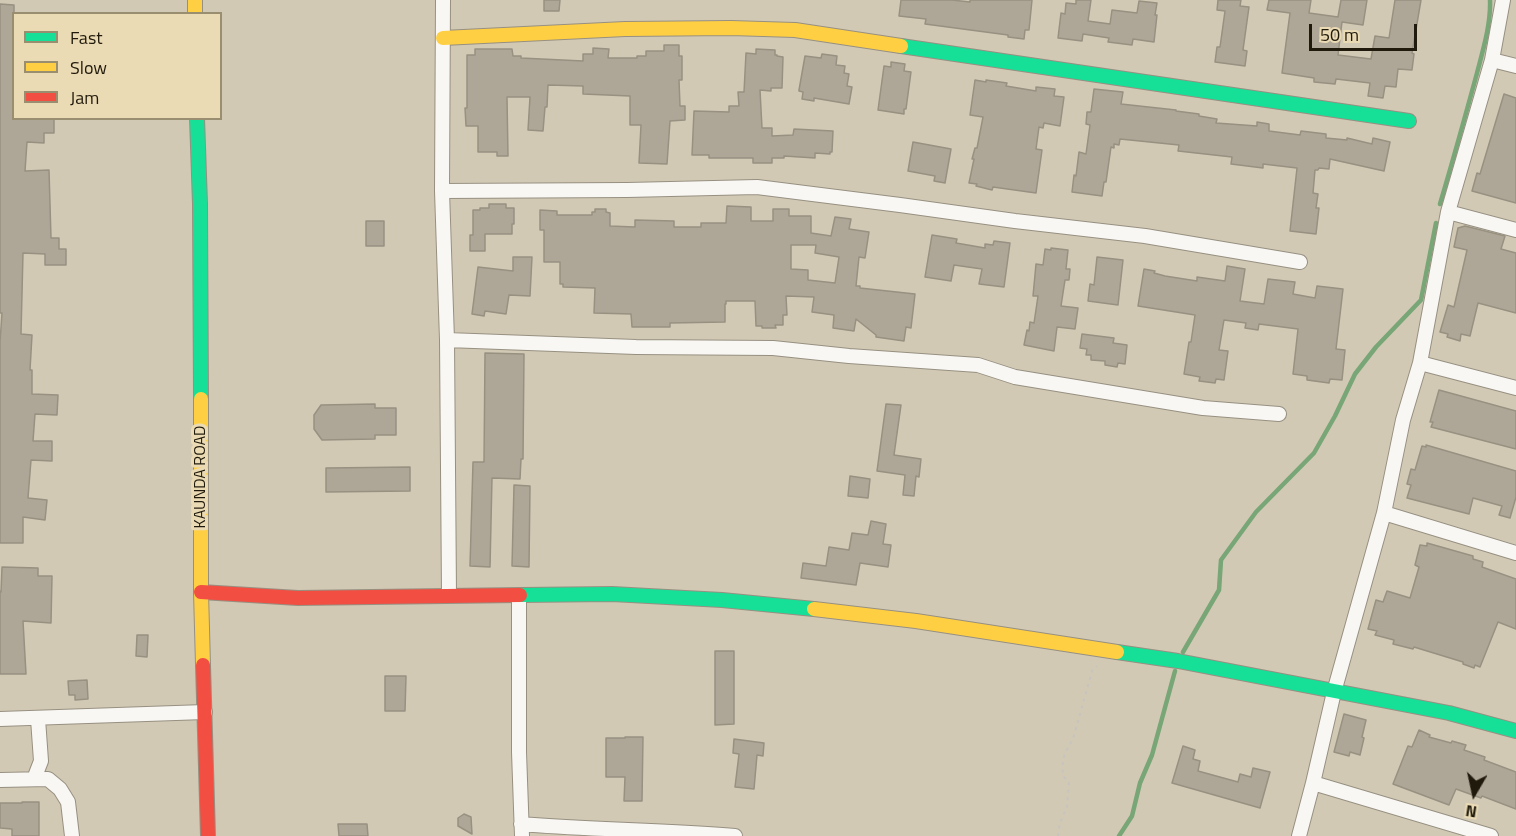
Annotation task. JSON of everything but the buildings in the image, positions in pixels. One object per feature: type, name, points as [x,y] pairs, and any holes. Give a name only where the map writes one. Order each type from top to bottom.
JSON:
[{"type":"street","points":[[443,0],[442,190],[447,340],[449,595]]},
{"type":"street","points":[[1299,836],[1334,692],[1384,513],[1403,420],[1420,363],[1448,212],[1492,60],[1503,0]]},
{"type":"street","points":[[443,38],[626,29],[795,30],[1409,121]]},
{"type":"street","points":[[1492,60],[1516,66]]},
{"type":"street","name":"KAUNDA ROAD","points":[[197,120],[200,204],[201,592],[208,836]]},
{"type":"street","points":[[442,190],[757,187],[1145,236],[1300,262]]},
{"type":"street","points":[[1448,212],[1516,230]]},
{"type":"street","points":[[447,340],[636,347],[772,348],[978,365],[1015,377],[1074,387],[1203,408],[1279,414]]},
{"type":"street","points":[[1420,363],[1516,388]]},
{"type":"street","points":[[1384,513],[1516,553]]},
{"type":"street","points":[[201,592],[298,598],[612,594],[722,600],[794,607],[916,621],[1178,661],[1449,713],[1516,731]]},
{"type":"street","points":[[519,595],[521,830],[575,829],[735,836]]},
{"type":"street","points":[[0,719],[205,712]]},
{"type":"street","points":[[34,778],[41,761],[38,719]]},
{"type":"street","points":[[0,780],[48,779],[60,789],[68,802],[72,836]]},
{"type":"street","points":[[1313,783],[1491,836]]},
{"type":"path","points":[[1058,836],[1060,823],[1067,807],[1070,782],[1064,777],[1062,768],[1065,753],[1073,739],[1092,671],[1098,665],[1104,650]]},
{"type":"waterway","points":[[1440,204],[1484,46],[1490,0]]},
{"type":"waterway","points":[[1183,652],[1219,590],[1221,560],[1256,512],[1314,453],[1355,374],[1376,347],[1421,300],[1436,223]]},
{"type":"waterway","points":[[1119,836],[1132,816],[1140,783],[1152,755],[1175,671]]},
{"type":"traffic: fast","points":[[901,46],[1409,121]]},
{"type":"traffic: fast","points":[[197,120],[201,399]]},
{"type":"traffic: fast","points":[[520,595],[612,594],[722,600],[814,609]]},
{"type":"traffic: fast","points":[[1117,652],[1178,661],[1449,713],[1516,731]]},
{"type":"traffic: slow","points":[[195,0],[195,12]]},
{"type":"traffic: slow","points":[[443,38],[625,29],[731,28],[795,30],[901,46]]},
{"type":"traffic: slow","points":[[201,399],[203,665]]},
{"type":"traffic: slow","points":[[814,609],[916,621],[1117,652]]},
{"type":"traffic: jam","points":[[201,592],[298,598],[520,595]]},
{"type":"traffic: jam","points":[[203,665],[208,836]]}]
